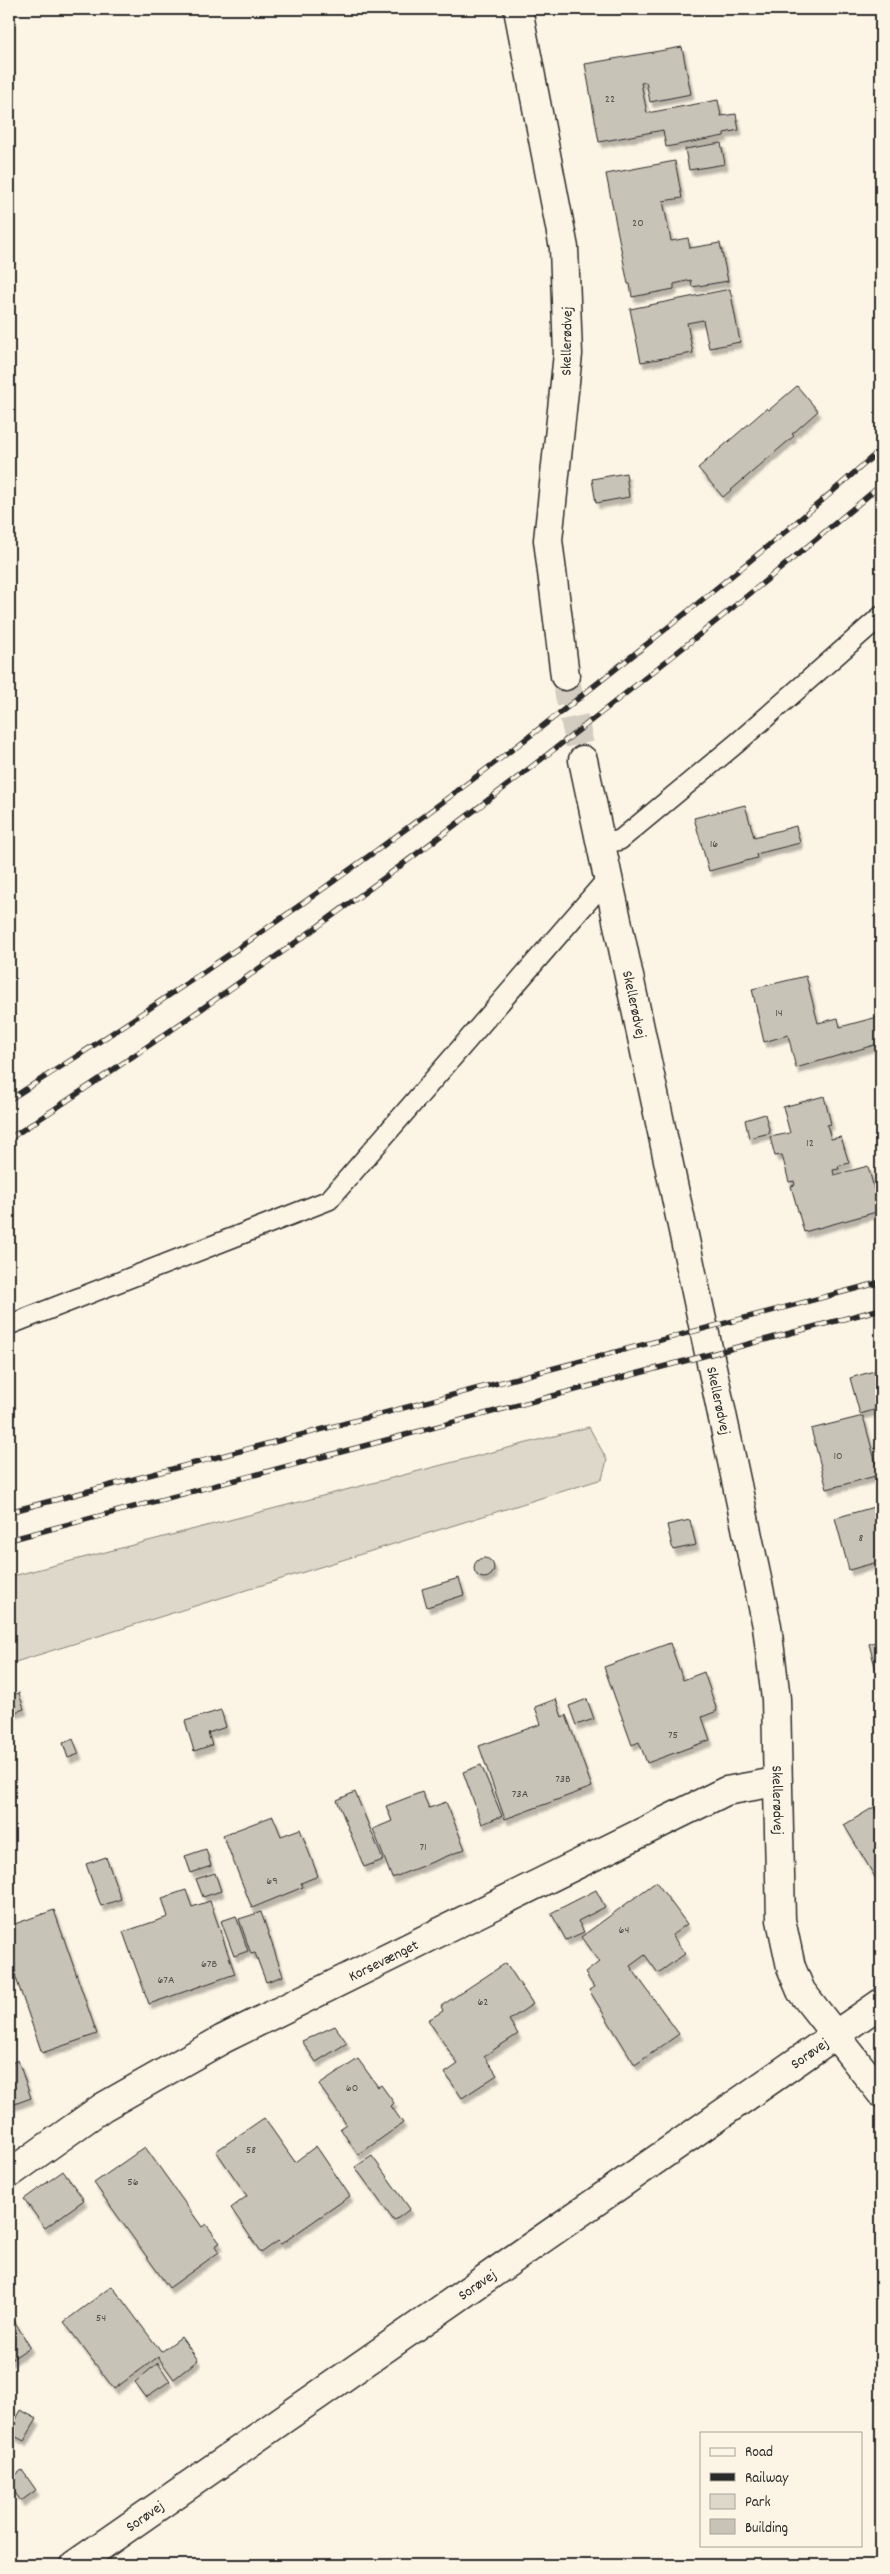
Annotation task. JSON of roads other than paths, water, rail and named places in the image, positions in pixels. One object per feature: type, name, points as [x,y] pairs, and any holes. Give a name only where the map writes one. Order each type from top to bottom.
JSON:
[{"type":"street","name":"Skellerødvej","points":[[518,9],[564,248],[568,354],[548,540],[565,676]]},
{"type":"street","name":"Skellerødvej","points":[[582,760],[767,1626],[776,1699],[776,1782],[781,1920],[791,1967],[801,1991],[881,2093]]},
{"type":"street","name":"Korsevænget","points":[[9,2174],[103,2107],[223,2039],[726,1791],[776,1782]]},
{"type":"street","name":"Sorøvej","points":[[74,2565],[881,2003]]},
{"type":"lane","points":[[599,845],[620,840],[737,742],[881,616]]},
{"type":"lane","points":[[9,1325],[329,1200],[608,878]]},
{"type":"tunnel","points":[[565,676],[583,760]]},
{"type":"railway","points":[[9,1100],[250,940],[485,771],[730,577],[881,449]]},
{"type":"railway","points":[[9,1139],[235,986],[455,825],[670,658],[881,485]]},
{"type":"railway","points":[[9,1512],[881,1282]]},
{"type":"railway","points":[[9,1540],[881,1309]]}]
